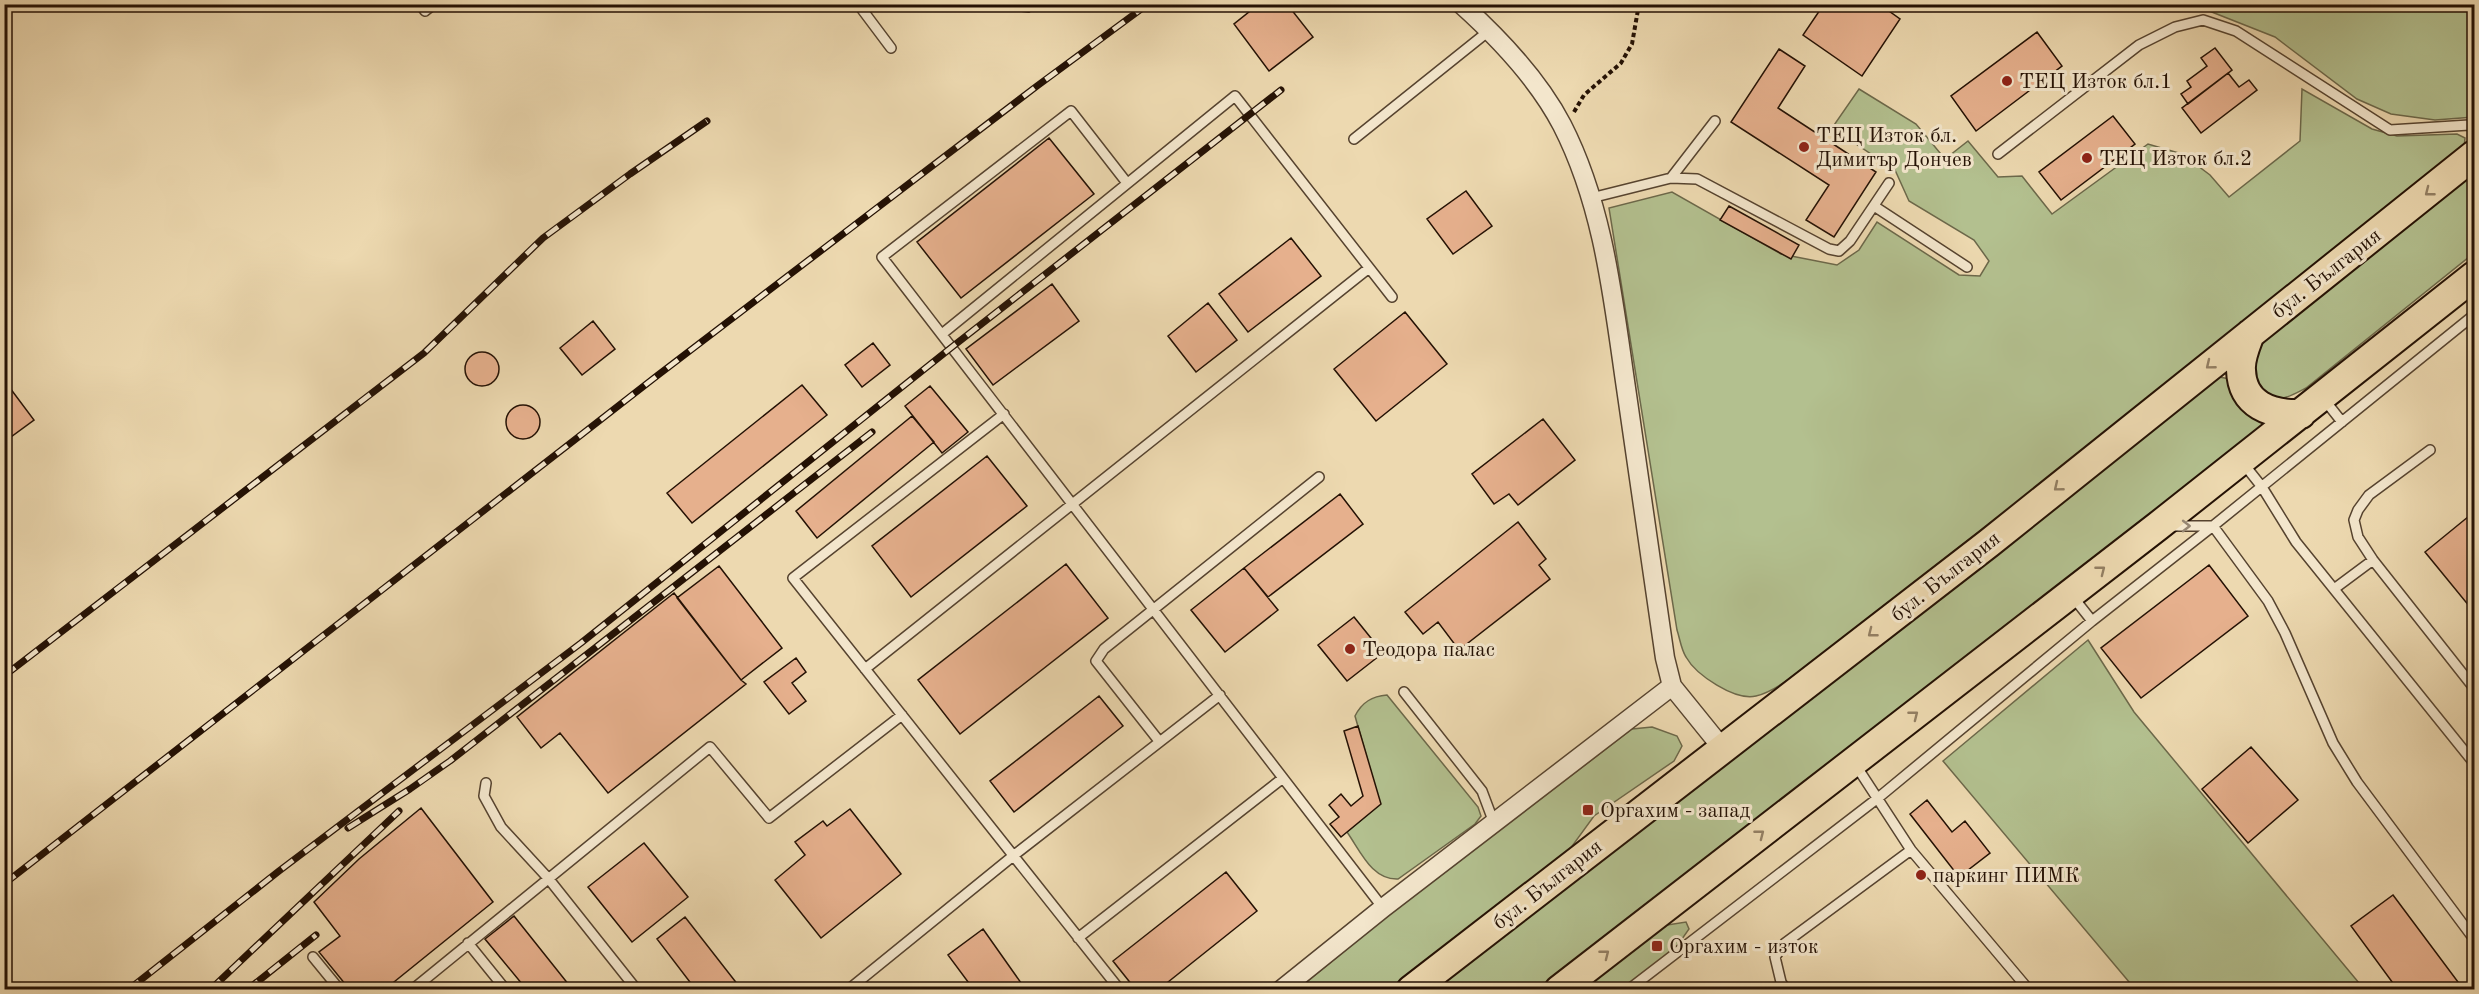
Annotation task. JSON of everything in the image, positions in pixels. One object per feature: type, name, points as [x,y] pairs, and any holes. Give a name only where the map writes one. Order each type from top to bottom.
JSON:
[{"type":"highway","name":"бул. България","points":[[1411,990],[1989,543],[2475,155]]},
{"type":"highway","points":[[1559,990],[2071,594],[2475,276]]},
{"type":"highway","points":[[2250,333],[2241,370],[2244,387],[2254,401],[2268,411],[2284,414],[2311,405]]},
{"type":"street","points":[[1461,4],[1490,30],[1537,86],[1561,123],[1580,163],[1601,233],[1665,658],[1672,686],[1723,749]]},
{"type":"street","points":[[1281,990],[1383,908],[1672,686]]},
{"type":"lane","points":[[420,4],[425,11],[434,4]]},
{"type":"lane","points":[[858,4],[891,48]]},
{"type":"lane","points":[[1998,154],[2139,45],[2175,27],[2203,20],[2236,31],[2390,130],[2469,125],[2475,128]]},
{"type":"lane","points":[[1354,139],[1490,30]]},
{"type":"lane","points":[[942,334],[1235,96],[1392,297]]},
{"type":"lane","points":[[1127,183],[1071,111],[882,257],[1383,908]]},
{"type":"lane","points":[[1671,178],[1715,121]]},
{"type":"lane","points":[[1591,198],[1671,178],[1697,179],[1829,249],[1839,250],[1850,241],[1888,183]]},
{"type":"lane","points":[[1875,206],[1967,267]]},
{"type":"lane","points":[[866,669],[1369,268]]},
{"type":"lane","points":[[1628,990],[1878,798],[2092,621],[2475,315]]},
{"type":"lane","points":[[2311,405],[2342,422]]},
{"type":"lane","points":[[1004,414],[793,578],[1120,990]]},
{"type":"lane","points":[[2430,450],[2369,495],[2354,520],[2358,537],[2373,560],[2475,688]]},
{"type":"lane","points":[[2241,460],[2262,487],[2296,542],[2475,763]]},
{"type":"lane","points":[[1159,741],[1096,661],[1104,649],[1319,477]]},
{"type":"lane","points":[[2158,526],[2213,526]]},
{"type":"lane","points":[[2213,526],[2268,601],[2285,633],[2333,743],[2357,782],[2475,939]]},
{"type":"lane","points":[[2334,589],[2373,560]]},
{"type":"lane","points":[[2071,594],[2092,621]]},
{"type":"lane","points":[[1404,692],[1482,791],[1494,822]]},
{"type":"lane","points":[[848,990],[1012,856],[1220,695]]},
{"type":"lane","points":[[412,990],[710,747],[769,818],[902,715]]},
{"type":"lane","points":[[1853,762],[1911,850],[2029,990]]},
{"type":"lane","points":[[1078,938],[1283,778]]},
{"type":"lane","points":[[486,783],[484,796],[501,827],[548,878],[637,990]]},
{"type":"lane","points":[[1786,990],[1781,982],[1775,957],[1785,943],[1911,850]]},
{"type":"lane","points":[[468,943],[506,990]]},
{"type":"lane","points":[[313,957],[340,990]]},
{"type":"path","points":[[1561,123],[1574,112],[1584,95],[1621,63],[1632,44],[1639,4]]},
{"type":"green space","points":[[2194,5],[2474,5],[2474,117],[2435,120],[2391,114],[2357,99],[2275,37]]},
{"type":"green space","points":[[1859,89],[1916,124],[1945,159],[1968,141],[1998,177],[2022,176],[2052,214],[2148,144],[2182,154],[2210,175],[2229,197],[2300,141],[2302,89],[2372,129],[2397,136],[2457,134],[2465,138],[2464,148],[2209,353],[1791,678],[1774,689],[1756,696],[1738,695],[1707,679],[1691,664],[1684,654],[1677,630],[1609,208],[1672,192],[1781,254],[1837,265],[1859,250],[1877,222],[1959,275],[1980,276],[1989,261],[1974,240],[1909,201],[1895,170],[1832,128]]},
{"type":"green space","points":[[2474,171],[2474,253],[2306,388],[2282,398],[2271,397],[2258,390],[2252,360],[2271,331]]},
{"type":"green space","points":[[2219,377],[2230,379],[2239,405],[2248,414],[2262,422],[2261,430],[1543,989],[1431,990]]},
{"type":"green space","points":[[2088,640],[2134,712],[2364,989],[2135,989],[1943,761]]},
{"type":"green space","points":[[1387,695],[1478,807],[1481,816],[1475,824],[1398,879],[1381,875],[1374,870],[1347,832],[1380,804],[1355,716],[1368,701]]},
{"type":"green space","points":[[1652,727],[1677,736],[1682,746],[1674,761],[1594,816],[1562,860],[1394,989],[1297,990],[1381,921],[1632,729]]},
{"type":"green space","points":[[1686,922],[1689,929],[1673,952],[1624,989],[1579,990],[1661,926]]},
{"type":"building","points":[[1005,4],[1046,4],[1029,12],[1019,11]]},
{"type":"building","points":[[1259,4],[1287,4],[1313,37],[1269,71],[1234,24]]},
{"type":"building","points":[[1824,4],[1879,4],[1900,19],[1862,76],[1803,35]]},
{"type":"building","name":"ТЕЦ Изток бл.1","points":[[2037,32],[2062,66],[1976,131],[1951,96]]},
{"type":"building","points":[[2215,48],[2232,70],[2188,104],[2181,94],[2191,87],[2187,81],[2207,66],[2201,58]]},
{"type":"building","name":"ТЕЦ Изток бл. Димитър Дончев","points":[[1779,49],[1805,66],[1778,108],[1876,172],[1834,237],[1806,220],[1829,185],[1731,122]]},
{"type":"building","points":[[2228,73],[2239,87],[2249,80],[2257,90],[2201,133],[2182,108]]},
{"type":"building","name":"ТЕЦ Изток бл.2","points":[[2113,116],[2135,144],[2061,200],[2039,172]]},
{"type":"building","points":[[1049,138],[1094,194],[961,298],[917,242]]},
{"type":"building","points":[[1466,191],[1492,226],[1453,254],[1427,219]]},
{"type":"building","points":[[1729,206],[1799,245],[1791,259],[1720,220]]},
{"type":"building","points":[[1291,238],[1321,276],[1248,332],[1219,294]]},
{"type":"building","points":[[1052,284],[1079,321],[993,385],[966,349]]},
{"type":"building","points":[[1208,303],[1237,340],[1196,372],[1168,336]]},
{"type":"building","points":[[1405,312],[1447,364],[1376,421],[1334,369]]},
{"type":"building","points":[[593,321],[615,349],[582,375],[560,348]]},
{"type":"building","points":[[873,343],[890,365],[862,387],[845,365]]},
{"type":"building","points":[[482,352],[494,357],[499,369],[494,381],[482,386],[470,381],[465,369],[470,357]]},
{"type":"building","points":[[4,380],[34,420],[4,442]]},
{"type":"building","points":[[802,385],[827,415],[692,523],[667,493]]},
{"type":"building","points":[[930,386],[968,432],[942,453],[905,406]]},
{"type":"building","points":[[523,405],[535,410],[540,422],[535,434],[523,439],[511,434],[506,422],[511,410]]},
{"type":"building","points":[[912,416],[934,442],[817,538],[796,511]]},
{"type":"building","points":[[1543,419],[1575,460],[1518,505],[1509,494],[1494,504],[1472,474]]},
{"type":"building","points":[[987,456],[1027,506],[911,597],[872,546]]},
{"type":"building","points":[[1340,494],[1363,524],[1268,597],[1244,568]]},
{"type":"building","points":[[2474,512],[2474,612],[2425,552]]},
{"type":"building","points":[[1518,522],[1546,559],[1539,565],[1550,579],[1459,650],[1438,622],[1423,634],[1405,612]]},
{"type":"building","points":[[1066,564],[1108,618],[960,734],[918,680]]},
{"type":"building","points":[[2209,565],[2248,616],[2141,698],[2101,648]]},
{"type":"building","points":[[719,566],[782,648],[741,680],[677,598]]},
{"type":"building","points":[[1244,568],[1278,610],[1225,652],[1191,610]]},
{"type":"building","points":[[674,593],[746,684],[608,793],[560,733],[541,748],[517,717]]},
{"type":"building","name":"Теодора палас","points":[[1354,617],[1383,653],[1347,681],[1318,645]]},
{"type":"building","points":[[796,658],[806,672],[792,683],[806,701],[789,714],[764,682]]},
{"type":"building","points":[[1099,696],[1123,726],[1014,812],[990,781]]},
{"type":"building","points":[[1358,726],[1381,804],[1341,837],[1330,824],[1339,817],[1329,805],[1341,794],[1351,806],[1363,796],[1344,731]]},
{"type":"building","points":[[2251,747],[2298,800],[2248,843],[2202,789]]},
{"type":"building","points":[[1927,800],[1952,832],[1965,821],[1990,853],[1959,877],[1910,814]]},
{"type":"building","points":[[421,808],[493,902],[384,990],[350,990],[319,952],[340,936],[314,902],[359,859]]},
{"type":"building","points":[[850,809],[901,874],[821,938],[775,880],[805,855],[795,842],[823,821],[827,826]]},
{"type":"building","points":[[644,843],[688,897],[632,942],[588,887]]},
{"type":"building","points":[[1226,872],[1257,911],[1158,990],[1136,990],[1113,961]]},
{"type":"building","points":[[2393,895],[2464,990],[2398,990],[2351,926]]},
{"type":"building","points":[[514,916],[573,990],[527,990],[485,939]]},
{"type":"building","points":[[685,917],[742,990],[696,990],[657,939]]},
{"type":"building","points":[[983,929],[1026,990],[974,990],[948,955]]},
{"type":"railway","points":[[4,884],[658,375],[1148,4]]},
{"type":"railway","points":[[128,990],[279,871],[581,643],[952,347],[1281,90]]},
{"type":"railway","points":[[4,676],[424,353],[543,238],[707,121]]},
{"type":"railway","points":[[348,828],[450,761],[872,432]]},
{"type":"railway","points":[[210,990],[399,811]]},
{"type":"railway","points":[[247,990],[316,935]]},
{"type":"place","name":"ТЕЦ Изток бл.1","points":[[2007,81]]},
{"type":"place","name":"ТЕЦ Изток бл. Димитър Дончев","points":[[1804,147]]},
{"type":"place","name":"ТЕЦ Изток бл.2","points":[[2087,158]]},
{"type":"place","name":"Теодора палас","points":[[1350,649]]},
{"type":"place","name":"Оргахим - запад","points":[[1588,810]]},
{"type":"place","name":"паркинг ПИМК","points":[[1921,875]]},
{"type":"place","name":"Оргахим - изток","points":[[1657,946]]}]
